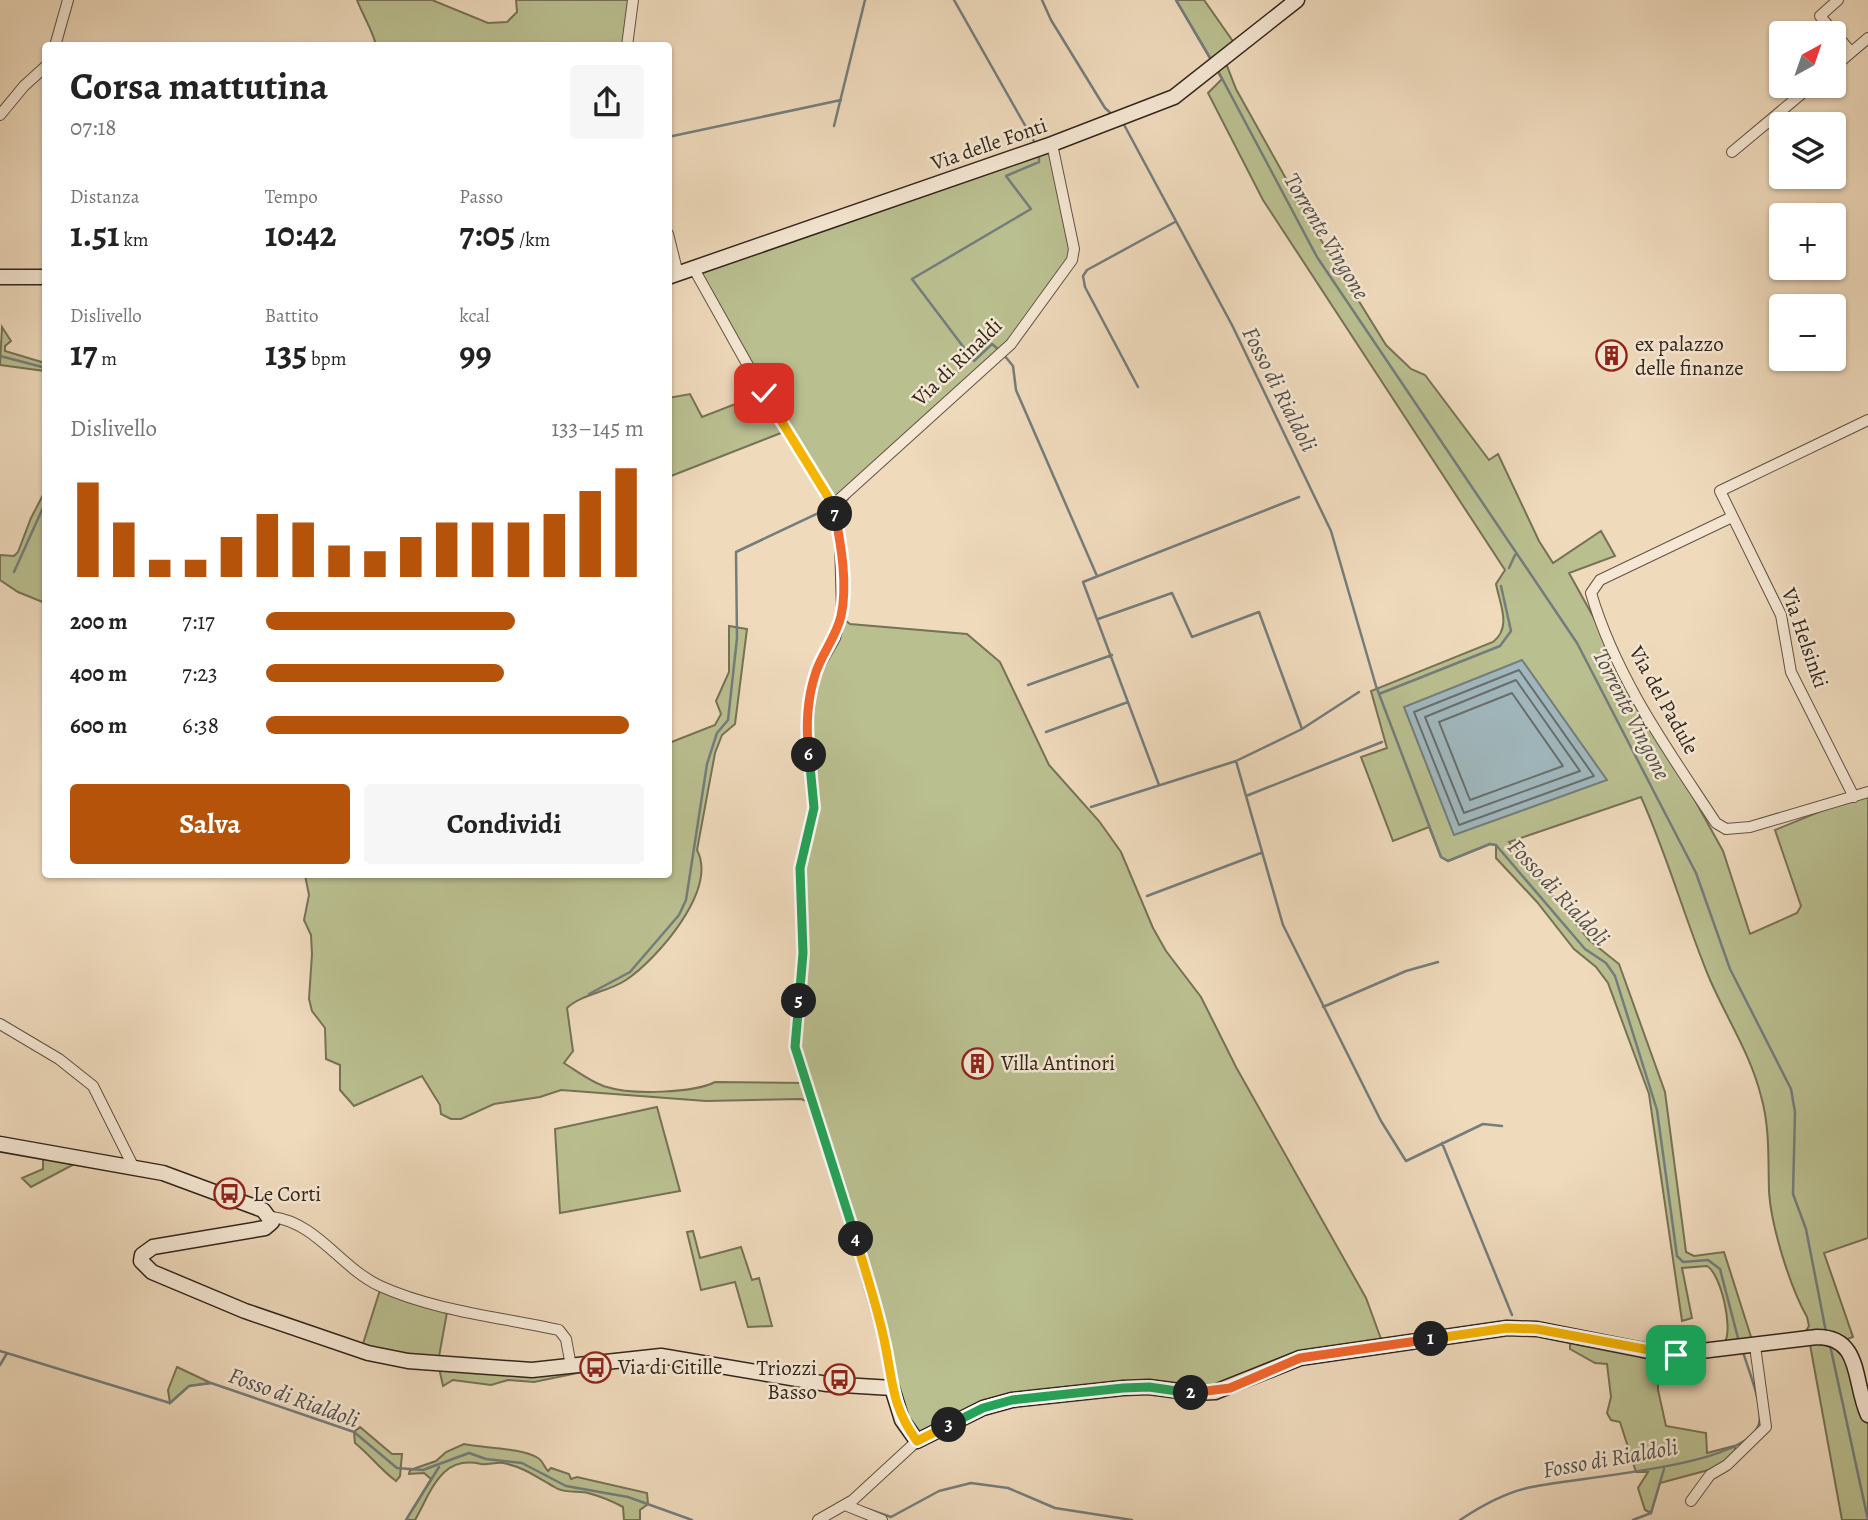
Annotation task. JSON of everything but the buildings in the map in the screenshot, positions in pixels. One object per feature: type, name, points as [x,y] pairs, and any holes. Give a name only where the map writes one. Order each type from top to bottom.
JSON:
[{"type":"street","points":[[56,42],[68,0]]},
{"type":"street","points":[[628,42],[633,0]]},
{"type":"street","name":"Via delle Fonti","points":[[673,276],[1052,144],[1174,97],[1297,0]]},
{"type":"street","points":[[1838,0],[1820,16],[1851,52]]},
{"type":"street","points":[[1846,56],[1868,38]]},
{"type":"street","points":[[0,115],[42,70]]},
{"type":"street","points":[[1732,152],[1797,98]]},
{"type":"street","name":"Via di Rinaldi","points":[[833,505],[1011,344],[1072,260],[1074,249],[1052,144]]},
{"type":"street","points":[[694,269],[758,383],[833,505],[840,541],[842,611],[835,638],[815,673],[810,698],[807,740],[814,808],[800,868],[803,953],[795,1047],[845,1198],[886,1346],[892,1388],[902,1420],[917,1441]]},
{"type":"street","points":[[0,277],[42,277]]},
{"type":"street","name":"Via Helsinki","points":[[1854,797],[1791,672],[1781,615],[1720,491],[1868,420]]},
{"type":"street","name":"Via del Padule","points":[[1732,517],[1601,580],[1591,593],[1600,623],[1646,716],[1716,823],[1727,829],[1750,827],[1868,792]]},
{"type":"street","points":[[0,1024],[59,1059],[93,1086],[134,1168]]},
{"type":"street","points":[[0,1144],[134,1168],[182,1180],[263,1210],[272,1217],[302,1228],[362,1276],[382,1287],[448,1307],[559,1330],[566,1339],[571,1366]]},
{"type":"street","points":[[272,1217],[272,1222],[265,1228],[153,1247],[142,1255],[141,1261],[152,1272],[233,1306],[368,1353],[408,1361],[532,1370],[661,1356],[827,1384],[892,1388]]},
{"type":"street","points":[[818,1520],[845,1505],[885,1473],[917,1441],[983,1408],[1012,1400],[1123,1388],[1149,1387],[1195,1393],[1215,1392],[1300,1358],[1507,1328],[1537,1329],[1668,1355],[1817,1337],[1839,1340],[1848,1348],[1868,1415]]},
{"type":"street","points":[[1691,1502],[1710,1475],[1733,1460],[1766,1427],[1747,1347]]},
{"type":"street","points":[[845,1505],[882,1520]]},
{"type":"green space","points":[[357,0],[432,0],[488,23],[507,22],[517,12],[516,0],[633,0],[628,42],[375,42]]},
{"type":"green space","points":[[1176,0],[1204,0],[1237,47],[1224,58],[1236,89],[1313,227],[1386,345],[1411,369],[1425,375],[1489,460],[1498,454],[1539,541],[1553,563],[1601,531],[1615,556],[1569,573],[1723,851],[1750,934],[1797,913],[1801,906],[1775,830],[1868,792],[1868,1238],[1824,1253],[1853,1337],[1842,1341],[1868,1415],[1868,1520],[1842,1520],[1809,1339],[1725,1342],[1727,1314],[1717,1279],[1707,1266],[1682,1268],[1692,1318],[1682,1321],[1649,1094],[1608,983],[1596,967],[1574,949],[1537,902],[1496,858],[1496,845],[1490,844],[1448,861],[1441,857],[1429,827],[1393,841],[1361,757],[1387,748],[1371,691],[1493,642],[1502,630],[1502,608],[1496,584],[1505,570],[1263,200],[1208,93],[1222,79]],"holes":[[[1641,797],[1708,975],[1756,1080],[1766,1120],[1773,1221],[1788,1273],[1807,1317],[1809,1326],[1805,1332],[1752,1340],[1724,1252],[1694,1256],[1686,1252],[1665,1092],[1619,964],[1589,940],[1509,842]]]},
{"type":"green space","points":[[1052,144],[1074,249],[1011,344],[833,505],[786,431],[672,476],[672,397],[690,394],[702,417],[764,393],[694,269]]},
{"type":"green space","points":[[2,327],[11,341],[5,346],[5,351],[42,362],[42,371],[0,365]]},
{"type":"green space","points":[[42,497],[42,602],[18,592],[0,580],[0,555],[14,556],[18,552]]},
{"type":"green space","points":[[841,617],[850,624],[967,634],[1000,662],[1049,765],[1099,821],[1121,852],[1153,928],[1166,951],[1201,997],[1236,1067],[1366,1298],[1381,1339],[1327,1353],[1230,1388],[1149,1387],[1012,1400],[917,1441],[892,1388],[890,1337],[820,1106],[801,1099],[706,1101],[561,1090],[540,1097],[494,1104],[461,1119],[451,1119],[441,1114],[440,1105],[422,1076],[354,1106],[340,1090],[340,1065],[326,1059],[325,1028],[312,1011],[309,999],[312,954],[311,935],[304,920],[309,895],[306,878],[672,878],[672,742],[715,725],[721,714],[716,701],[729,672],[729,626],[747,629],[735,724],[722,735],[715,753],[697,850],[701,866],[699,884],[692,903],[668,940],[639,970],[619,984],[580,999],[567,1008],[573,1051],[564,1063],[590,1080],[618,1090],[678,1091],[715,1082],[806,1083],[795,1047],[803,953],[800,868],[811,824],[810,698]]},
{"type":"green space","points":[[657,1107],[680,1191],[560,1213],[555,1129]]},
{"type":"green space","points":[[43,1152],[84,1159],[31,1187],[22,1178],[43,1169]]},
{"type":"green space","points":[[693,1231],[700,1258],[741,1247],[752,1280],[759,1278],[772,1326],[748,1327],[735,1282],[701,1290],[687,1232]]},
{"type":"green space","points":[[381,1287],[448,1307],[438,1362],[571,1366],[578,1373],[534,1382],[508,1380],[491,1385],[453,1380],[443,1386],[438,1363],[361,1350]]},
{"type":"green space","points":[[1570,1336],[1658,1354],[1658,1390],[1666,1426],[1706,1433],[1707,1453],[1734,1446],[1738,1455],[1727,1465],[1660,1483],[1651,1513],[1645,1510],[1638,1488],[1648,1472],[1636,1472],[1620,1422],[1611,1420],[1607,1413],[1611,1397],[1607,1364],[1595,1363],[1570,1349]]},
{"type":"green space","points":[[177,1367],[211,1383],[189,1386],[170,1403],[168,1390]]},
{"type":"green space","points":[[360,1427],[392,1454],[402,1454],[400,1476],[396,1481],[355,1443],[354,1432]]},
{"type":"green space","points":[[464,1444],[531,1455],[540,1459],[548,1471],[551,1468],[569,1474],[571,1479],[577,1477],[647,1493],[648,1504],[640,1510],[640,1520],[624,1520],[623,1507],[601,1497],[559,1490],[531,1473],[511,1465],[467,1463],[456,1465],[439,1477],[415,1520],[406,1520],[431,1479],[424,1473],[409,1474],[410,1470],[436,1461],[446,1452]]},
{"type":"water","points":[[1522,660],[1607,780],[1454,835],[1404,707]]},
{"type":"waterway","points":[[834,126],[865,0]]},
{"type":"waterway","points":[[954,0],[1035,143]]},
{"type":"waterway","name":"Fosso di Rialdoli","points":[[1042,0],[1051,20],[1105,108],[1114,116]]},
{"type":"waterway","name":"Torrente Vingone","points":[[1176,0],[1212,61]]},
{"type":"waterway","name":"Torrente Vingone","points":[[1217,69],[1317,257],[1577,643],[1696,873],[1730,969],[1791,1089],[1795,1112],[1793,1194],[1806,1229],[1826,1332]]},
{"type":"waterway","points":[[672,136],[841,100]]},
{"type":"waterway","name":"Fosso di Rialdoli","points":[[1122,121],[1232,325],[1331,531],[1376,686],[1441,857],[1448,861],[1490,844],[1496,845],[1585,949],[1606,963],[1615,976],[1657,1110],[1677,1256],[1683,1262],[1708,1260],[1720,1269],[1739,1342]]},
{"type":"waterway","points":[[999,350],[992,344],[974,361],[912,279],[1031,209],[1006,176],[1039,162],[1039,152]]},
{"type":"waterway","points":[[1138,387],[1085,287],[1083,276],[1087,270],[1175,222]]},
{"type":"waterway","points":[[1004,355],[1013,366],[1016,390],[1097,576]]},
{"type":"waterway","points":[[0,356],[42,367]]},
{"type":"waterway","points":[[836,507],[844,504],[851,494]]},
{"type":"waterway","points":[[1159,785],[1083,582],[1299,497]]},
{"type":"waterway","points":[[589,994],[630,972],[679,915],[686,900],[707,764],[717,733],[728,720],[737,638],[736,552],[829,508]]},
{"type":"waterway","points":[[14,572],[42,510]]},
{"type":"waterway","points":[[1509,568],[1515,555]]},
{"type":"waterway","points":[[1379,694],[1500,646],[1511,631],[1501,586]]},
{"type":"waterway","points":[[1098,619],[1172,593],[1192,637],[1259,612],[1302,729]]},
{"type":"waterway","points":[[1028,685],[1112,655]]},
{"type":"waterway","points":[[1091,807],[1236,761],[1302,729],[1359,692]]},
{"type":"waterway","points":[[1046,732],[1128,702]]},
{"type":"waterway","points":[[1246,796],[1382,742]]},
{"type":"waterway","points":[[1236,761],[1283,925],[1381,1121],[1406,1161],[1483,1124],[1502,1126]]},
{"type":"waterway","points":[[1147,896],[1261,853]]},
{"type":"waterway","points":[[1323,1007],[1406,971],[1438,962]]},
{"type":"waterway","points":[[1442,1143],[1512,1315]]},
{"type":"waterway","name":"Torrente Vingone","points":[[1830,1345],[1868,1520]]},
{"type":"waterway","name":"Fosso di Rialdoli","points":[[0,1351],[170,1403],[189,1386],[211,1383],[354,1432],[397,1468],[423,1470],[469,1453],[486,1459],[522,1463],[566,1486],[628,1497],[692,1520]]},
{"type":"waterway","name":"Fosso di Rialdoli","points":[[1460,1520],[1492,1501],[1518,1491],[1690,1461],[1723,1451],[1747,1439],[1759,1424],[1760,1417],[1743,1352]]},
{"type":"waterway","points":[[0,1365],[7,1353]]},
{"type":"waterway","points":[[406,1520],[439,1467]]},
{"type":"waterway","points":[[1633,1520],[1651,1513],[1664,1469]]},
{"type":"waterway","name":"Fosso di Rialdoli","points":[[856,1505],[891,1517],[939,1491],[971,1483],[1008,1488],[1055,1508],[1132,1520]]},
{"type":"place","name":"ex palazzo delle finanze","points":[[1612,356]]},
{"type":"place","name":"Villa Antinori","points":[[978,1063]]},
{"type":"place","name":"Le Corti","points":[[230,1194]]},
{"type":"place","name":"Via di Citille","points":[[595,1367]]},
{"type":"place","name":"Triozzi Basso","points":[[840,1380]]},
{"type":"route","points":[[764,393],[833,505],[840,541],[842,574],[841,617],[835,638],[815,673],[810,698],[807,740],[814,808],[800,868],[803,953],[795,1047],[800,1069],[814,1100],[845,1198],[886,1346],[889,1381],[902,1420],[917,1441],[983,1408],[1012,1400],[1123,1388],[1149,1387],[1195,1393],[1215,1392],[1300,1358],[1507,1328],[1537,1329],[1658,1354],[1676,1355]]}]
